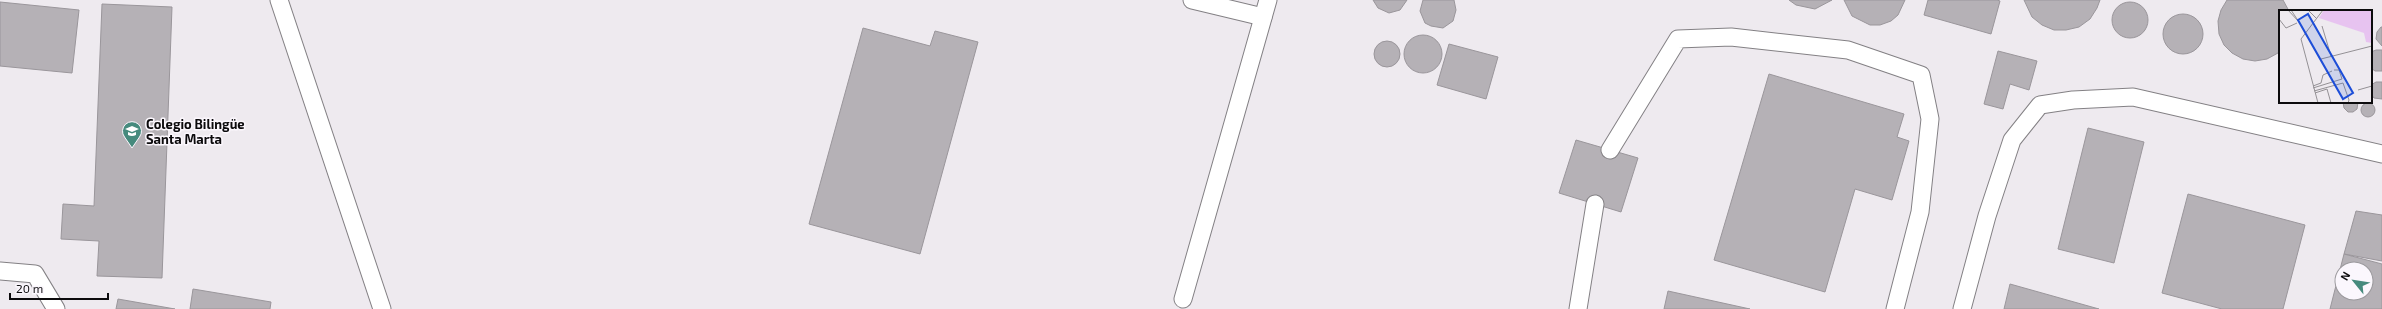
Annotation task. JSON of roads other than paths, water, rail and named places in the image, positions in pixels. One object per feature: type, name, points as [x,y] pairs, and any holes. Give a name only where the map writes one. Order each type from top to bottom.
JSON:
[{"type":"lane","points":[[279,0],[382,309]]},
{"type":"lane","points":[[1192,0],[1263,17]]},
{"type":"lane","points":[[1183,299],[1268,0]]},
{"type":"lane","points":[[1610,150],[1678,39],[1731,37],[1848,50],[1921,75],[1930,119],[1920,212],[1894,309]]},
{"type":"lane","points":[[1962,309],[1987,216],[2012,140],[2040,105],[2073,100],[2133,97],[2382,154]]},
{"type":"lane","points":[[1578,309],[1595,204]]},
{"type":"lane","points":[[0,271],[34,274],[56,309]]},
{"type":"place","name":"Colegio Bilingüe Santa Marta","points":[[132,148]]}]
